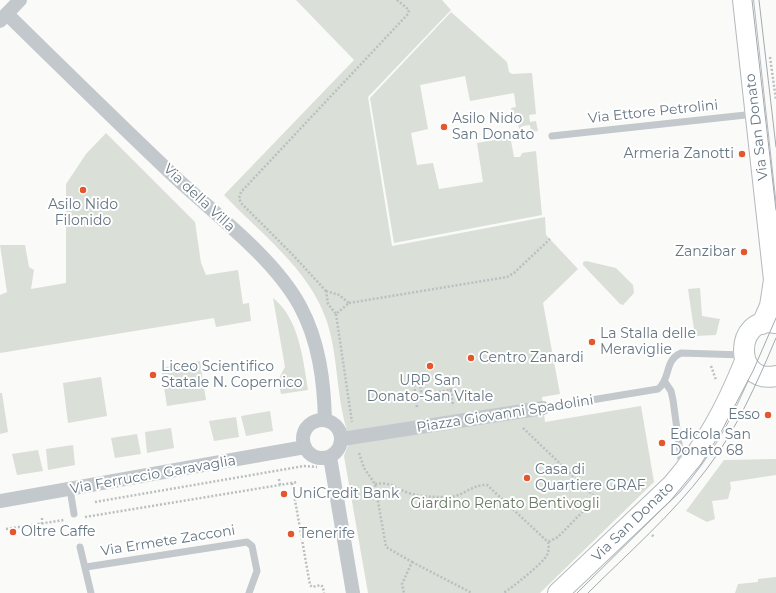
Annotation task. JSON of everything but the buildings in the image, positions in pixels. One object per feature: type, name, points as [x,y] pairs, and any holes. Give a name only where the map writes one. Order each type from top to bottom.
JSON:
[{"type":"main road","name":"Via San Donato","points":[[558,593],[664,493],[687,468],[713,429],[744,358],[743,348],[747,335],[752,330],[769,324],[774,280],[743,0]]},
{"type":"main road","points":[[744,358],[756,373],[764,376],[776,376]]},
{"type":"street","points":[[4,17],[20,0]]},
{"type":"street","name":"Via della Villa","points":[[4,17],[177,178],[224,219],[291,292],[308,323],[314,338],[323,382],[325,420]]},
{"type":"street","name":"Piazza Giovanni Spadolini","points":[[348,438],[543,408]]},
{"type":"street","points":[[325,420],[330,422],[348,438],[339,449],[330,456],[319,458],[313,456],[305,447],[303,437],[307,427],[315,421],[325,420]]},
{"type":"street","name":"Via Ferruccio Garavaglia","points":[[0,501],[305,447]]},
{"type":"street","points":[[330,456],[353,593]]},
{"type":"lane","name":"Via Ettore Petrolini","points":[[552,136],[755,114]]},
{"type":"lane","points":[[687,468],[682,459],[671,391],[665,382],[670,363],[676,355],[681,353],[744,358]]},
{"type":"lane","name":"Piazza Giovanni Spadolini","points":[[543,408],[653,391],[658,389],[665,382]]},
{"type":"lane","points":[[70,489],[73,510]]},
{"type":"lane","name":"Via Ermete Zacconi","points":[[86,567],[247,542],[252,546],[257,571],[249,593]]},
{"type":"lane","points":[[80,547],[86,567],[90,593]]},
{"type":"path","points":[[349,303],[339,295],[326,291],[292,254],[241,203],[239,198],[241,192],[408,14],[409,10],[397,0]]},
{"type":"path","points":[[770,50],[776,100]]},
{"type":"path","points":[[336,314],[349,303],[507,277],[514,273],[550,239]]},
{"type":"path","points":[[326,291],[328,304],[336,314],[348,438],[375,484],[386,547],[388,550],[472,593]]},
{"type":"path","points":[[710,363],[719,386]]},
{"type":"path","points":[[417,407],[413,377],[415,374],[418,376],[420,391],[424,394],[450,388],[452,401]]},
{"type":"path","points":[[520,412],[521,426],[596,498],[558,537],[548,542]]},
{"type":"path","name":"Via Ferruccio Garavaglia","points":[[73,510],[310,466]]},
{"type":"path","points":[[279,479],[280,485]]},
{"type":"path","points":[[82,517],[298,482]]},
{"type":"path","points":[[375,484],[386,482],[420,496],[447,497],[456,496],[479,484],[487,485],[548,542]]},
{"type":"path","points":[[292,483],[310,585],[312,587],[321,585],[324,593]]},
{"type":"path","points":[[42,516],[42,524]]},
{"type":"path","points":[[6,529],[68,520]]},
{"type":"path","points":[[503,593],[512,587],[547,555],[548,542]]},
{"type":"path","points":[[404,593],[402,584],[412,562]]},
{"type":"green space","name":"Giardino Renato Bentivogli","points":[[296,0],[442,0],[451,10],[368,97],[392,246],[545,217],[546,235],[578,269],[543,303],[560,394],[542,397],[545,422],[641,406],[654,482],[540,593],[368,593],[344,456],[348,445],[346,427],[340,400],[333,345],[326,319],[308,283],[295,267],[282,252],[224,195],[354,60]]},
{"type":"green space","name":"Asilo Nido San Donato","points":[[451,12],[507,62],[509,72],[512,74],[532,73],[536,114],[529,115],[530,122],[536,121],[538,131],[531,132],[530,125],[522,126],[522,133],[520,133],[518,124],[514,124],[511,108],[516,107],[514,93],[470,101],[465,76],[420,85],[428,129],[411,133],[417,165],[433,163],[439,189],[483,182],[477,143],[506,138],[511,141],[514,157],[520,157],[522,153],[536,151],[542,215],[394,243],[370,98]]},
{"type":"green space","points":[[106,133],[195,222],[201,263],[206,275],[238,270],[243,304],[249,303],[251,321],[216,327],[214,318],[0,353],[0,295],[7,292],[0,245],[25,245],[29,267],[34,270],[31,289],[66,283],[66,184],[86,154]]},
{"type":"green space","points":[[586,261],[616,268],[633,285],[634,293],[623,305],[620,304],[583,265],[583,262]]},
{"type":"green space","points":[[700,288],[702,316],[720,319],[716,335],[695,336],[688,289]]},
{"type":"green space","points":[[273,298],[282,306],[289,316],[294,328],[302,353],[308,390],[281,394],[278,380],[285,367]]},
{"type":"green space","points":[[200,361],[206,400],[167,406],[161,368]]},
{"type":"green space","points":[[101,377],[107,416],[68,423],[63,383]]},
{"type":"green space","points":[[0,393],[2,393],[8,432],[0,434]]},
{"type":"green space","points":[[270,411],[273,431],[246,436],[241,416]]},
{"type":"green space","points":[[236,417],[239,437],[214,441],[209,421]]},
{"type":"green space","points":[[171,428],[174,448],[147,453],[145,432]]},
{"type":"green space","points":[[137,434],[141,454],[115,458],[111,438]]},
{"type":"green space","points":[[73,445],[75,465],[48,470],[46,449]]},
{"type":"green space","points":[[38,450],[43,471],[17,475],[12,454]]},
{"type":"green space","points":[[776,459],[776,475],[730,482],[731,488],[728,499],[712,501],[715,519],[707,522],[686,511],[724,460]]},
{"type":"green space","points":[[776,577],[776,593],[735,593],[738,584],[758,582],[758,579]]},
{"type":"tram line","points":[[752,0],[776,210]]},
{"type":"tram line","points":[[759,0],[776,147]]},
{"type":"tram line","points":[[577,593],[671,500],[701,464],[721,432],[753,371],[776,318]]},
{"type":"tram line","points":[[588,593],[679,503],[706,470],[717,455],[736,423],[776,338]]},
{"type":"place","name":"Asilo Nido San Donato","points":[[444,127]]},
{"type":"place","name":"Armeria Zanotti","points":[[742,154]]},
{"type":"place","name":"Asilo Nido Filonido","points":[[83,190]]},
{"type":"place","name":"Zanzibar","points":[[744,252]]},
{"type":"place","name":"La Stalla delle Meraviglie","points":[[592,342]]},
{"type":"place","name":"Centro Zanardi","points":[[471,358]]},
{"type":"place","name":"URP San Donato-San Vitale","points":[[430,366]]},
{"type":"place","name":"Liceo Scientifico Statale N. Copernico","points":[[153,375]]},
{"type":"place","name":"Esso","points":[[768,415]]},
{"type":"place","name":"Edicola San Donato 68","points":[[662,443]]},
{"type":"place","name":"Casa di Quartiere GRAF","points":[[527,478]]},
{"type":"place","name":"UniCredit Bank","points":[[284,494]]},
{"type":"place","name":"Oltre Caffe","points":[[13,532]]},
{"type":"place","name":"Tenerife","points":[[291,534]]}]
